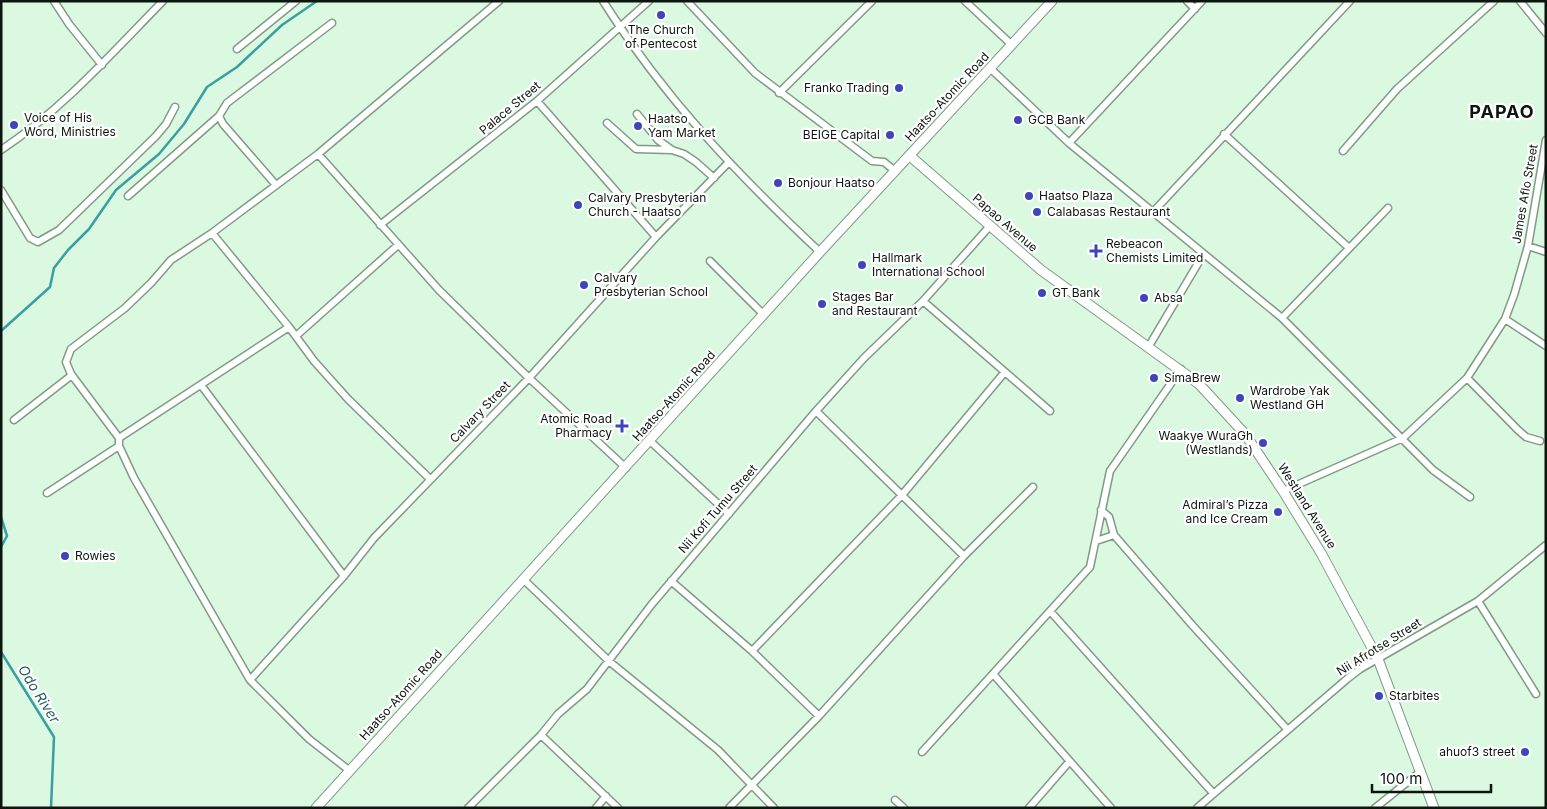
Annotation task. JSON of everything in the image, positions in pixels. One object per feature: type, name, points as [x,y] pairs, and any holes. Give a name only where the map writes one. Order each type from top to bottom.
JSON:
[{"type":"main road","name":"Haatso-Atomic Road","points":[[316,808],[820,252],[1052,1]]},
{"type":"main road","name":"Papao Avenue","points":[[910,156],[989,227],[1065,289]]},
{"type":"main road","name":"Westland Avenue","points":[[1065,289],[1181,369],[1212,395],[1283,490],[1321,552],[1378,659],[1434,808]]},
{"type":"street","points":[[54,1],[69,24],[102,65]]},
{"type":"street","points":[[1,150],[63,101],[102,65],[163,1]]},
{"type":"street","points":[[237,49],[296,1]]},
{"type":"street","points":[[350,771],[309,739],[250,680],[134,478],[119,446],[119,438],[72,376],[66,362],[71,349],[125,308],[171,260],[212,233],[318,154],[499,1]]},
{"type":"street","points":[[603,1],[666,92],[728,163],[820,252]]},
{"type":"street","name":"Palace Street","points":[[380,225],[537,101],[649,1]]},
{"type":"street","points":[[686,1],[734,53],[779,93],[872,161],[884,162],[895,171]]},
{"type":"street","points":[[779,93],[872,1]]},
{"type":"street","points":[[965,1],[1012,45]]},
{"type":"street","points":[[1187,1],[1195,9]]},
{"type":"street","points":[[1069,143],[1202,1]]},
{"type":"street","points":[[1153,212],[1350,1]]},
{"type":"street","points":[[1343,152],[1398,89],[1494,1]]},
{"type":"street","points":[[1520,1],[1546,33]]},
{"type":"street","points":[[128,196],[219,116],[226,103],[332,23]]},
{"type":"street","points":[[990,69],[1069,143],[1282,318],[1433,470],[1470,497]]},
{"type":"street","points":[[537,101],[656,237]]},
{"type":"street","points":[[1,190],[30,238],[38,242],[48,238],[72,218],[156,136],[175,107]]},
{"type":"street","points":[[638,114],[658,140],[672,150],[684,154],[696,162],[714,178]]},
{"type":"street","points":[[219,116],[223,124],[276,185]]},
{"type":"street","points":[[607,123],[636,150],[672,150]]},
{"type":"street","points":[[1224,134],[1348,247]]},
{"type":"street","name":"James Aflo Street","points":[[1283,490],[1403,438],[1467,378],[1505,319],[1528,246],[1544,166],[1546,140]]},
{"type":"street","points":[[318,154],[439,290],[529,378],[626,468]]},
{"type":"street","name":"Calvary Street","points":[[250,680],[344,576],[374,538],[529,378],[656,237],[728,163]]},
{"type":"street","points":[[1282,318],[1348,247],[1388,208]]},
{"type":"street","name":"Nii Kofi Tumu Street","points":[[468,808],[541,735],[558,714],[588,689],[671,581],[816,412],[864,358],[923,301],[989,227]]},
{"type":"street","points":[[212,233],[289,327],[314,361],[348,399],[430,479]]},
{"type":"street","points":[[296,336],[398,245]]},
{"type":"street","points":[[1528,246],[1546,252]]},
{"type":"street","points":[[1149,346],[1203,254]]},
{"type":"street","points":[[710,261],[764,315]]},
{"type":"street","points":[[923,301],[1050,411]]},
{"type":"street","points":[[1505,319],[1546,346]]},
{"type":"street","points":[[119,438],[289,327]]},
{"type":"street","points":[[922,752],[994,675],[1090,567],[1101,510],[1115,462],[1181,369]]},
{"type":"street","points":[[752,651],[902,495],[1004,373]]},
{"type":"street","points":[[14,420],[72,376]]},
{"type":"street","points":[[1467,378],[1522,433],[1540,441]]},
{"type":"street","points":[[202,385],[344,576]]},
{"type":"street","points":[[816,412],[964,556]]},
{"type":"street","points":[[650,441],[728,514]]},
{"type":"street","points":[[47,493],[119,446]]},
{"type":"street","points":[[729,808],[819,716],[964,556],[1033,487]]},
{"type":"street","points":[[1101,510],[1109,517],[1114,535],[1193,626],[1287,729]]},
{"type":"street","points":[[1096,541],[1114,535]]},
{"type":"street","name":"Nii Afrotse Street","points":[[1197,808],[1347,678],[1478,601],[1546,546]]},
{"type":"street","points":[[523,579],[610,662],[718,750],[774,808]]},
{"type":"street","points":[[671,581],[752,651],[819,716]]},
{"type":"street","points":[[1478,601],[1536,694]]},
{"type":"street","points":[[1050,611],[1213,793]]},
{"type":"street","points":[[994,675],[1111,808]]},
{"type":"street","points":[[541,735],[618,808]]},
{"type":"street","points":[[1029,808],[1069,762]]},
{"type":"street","points":[[1375,808],[1420,772]]},
{"type":"street","points":[[596,808],[606,796]]},
{"type":"street","points":[[895,800],[904,808]]},
{"type":"waterway","points":[[1,331],[50,287],[54,268],[68,250],[89,229],[116,190],[159,154],[184,124],[207,87],[237,67],[282,25],[317,1]]},
{"type":"waterway","points":[[1,517],[7,536],[1,547]]},
{"type":"waterway","name":"Odo River","points":[[1,652],[54,737],[51,808]]},
{"type":"place","name":"The Church of Pentecost","points":[[661,15]]},
{"type":"place","name":"Franko Trading","points":[[899,88]]},
{"type":"place","name":"GCB Bank","points":[[1018,120]]},
{"type":"place","name":"Voice of His Word, Ministries","points":[[14,125]]},
{"type":"place","name":"Haatso Yam Market","points":[[638,126]]},
{"type":"place","name":"BEIGE Capital","points":[[890,135]]},
{"type":"place","name":"Bonjour Haatso","points":[[778,183]]},
{"type":"place","name":"Haatso Plaza","points":[[1029,196]]},
{"type":"place","name":"Calvary Presbyterian Church - Haatso","points":[[578,205]]},
{"type":"place","name":"Calabasas Restaurant","points":[[1037,212]]},
{"type":"place","name":"Rebeacon Chemists Limited","points":[[1096,251]]},
{"type":"place","name":"Hallmark International School","points":[[862,265]]},
{"type":"place","name":"Calvary Presbyterian School","points":[[584,285]]},
{"type":"place","name":"GT Bank","points":[[1042,293]]},
{"type":"place","name":"Absa","points":[[1144,298]]},
{"type":"place","name":"Stages Bar and Restaurant","points":[[822,304]]},
{"type":"place","name":"SimaBrew","points":[[1154,378]]},
{"type":"place","name":"Wardrobe Yak Westland GH","points":[[1240,398]]},
{"type":"place","name":"Atomic Road Pharmacy","points":[[622,426]]},
{"type":"place","name":"Waakye WuraGh (Westlands)","points":[[1263,443]]},
{"type":"place","name":"Admiral’s Pizza and Ice Cream","points":[[1278,512]]},
{"type":"place","name":"Rowies","points":[[65,556]]},
{"type":"place","name":"Starbites","points":[[1379,696]]},
{"type":"place","name":"ahuof3 street","points":[[1525,752]]},
{"type":"district","name":"PAPAO","points":[[1502,112]]}]
